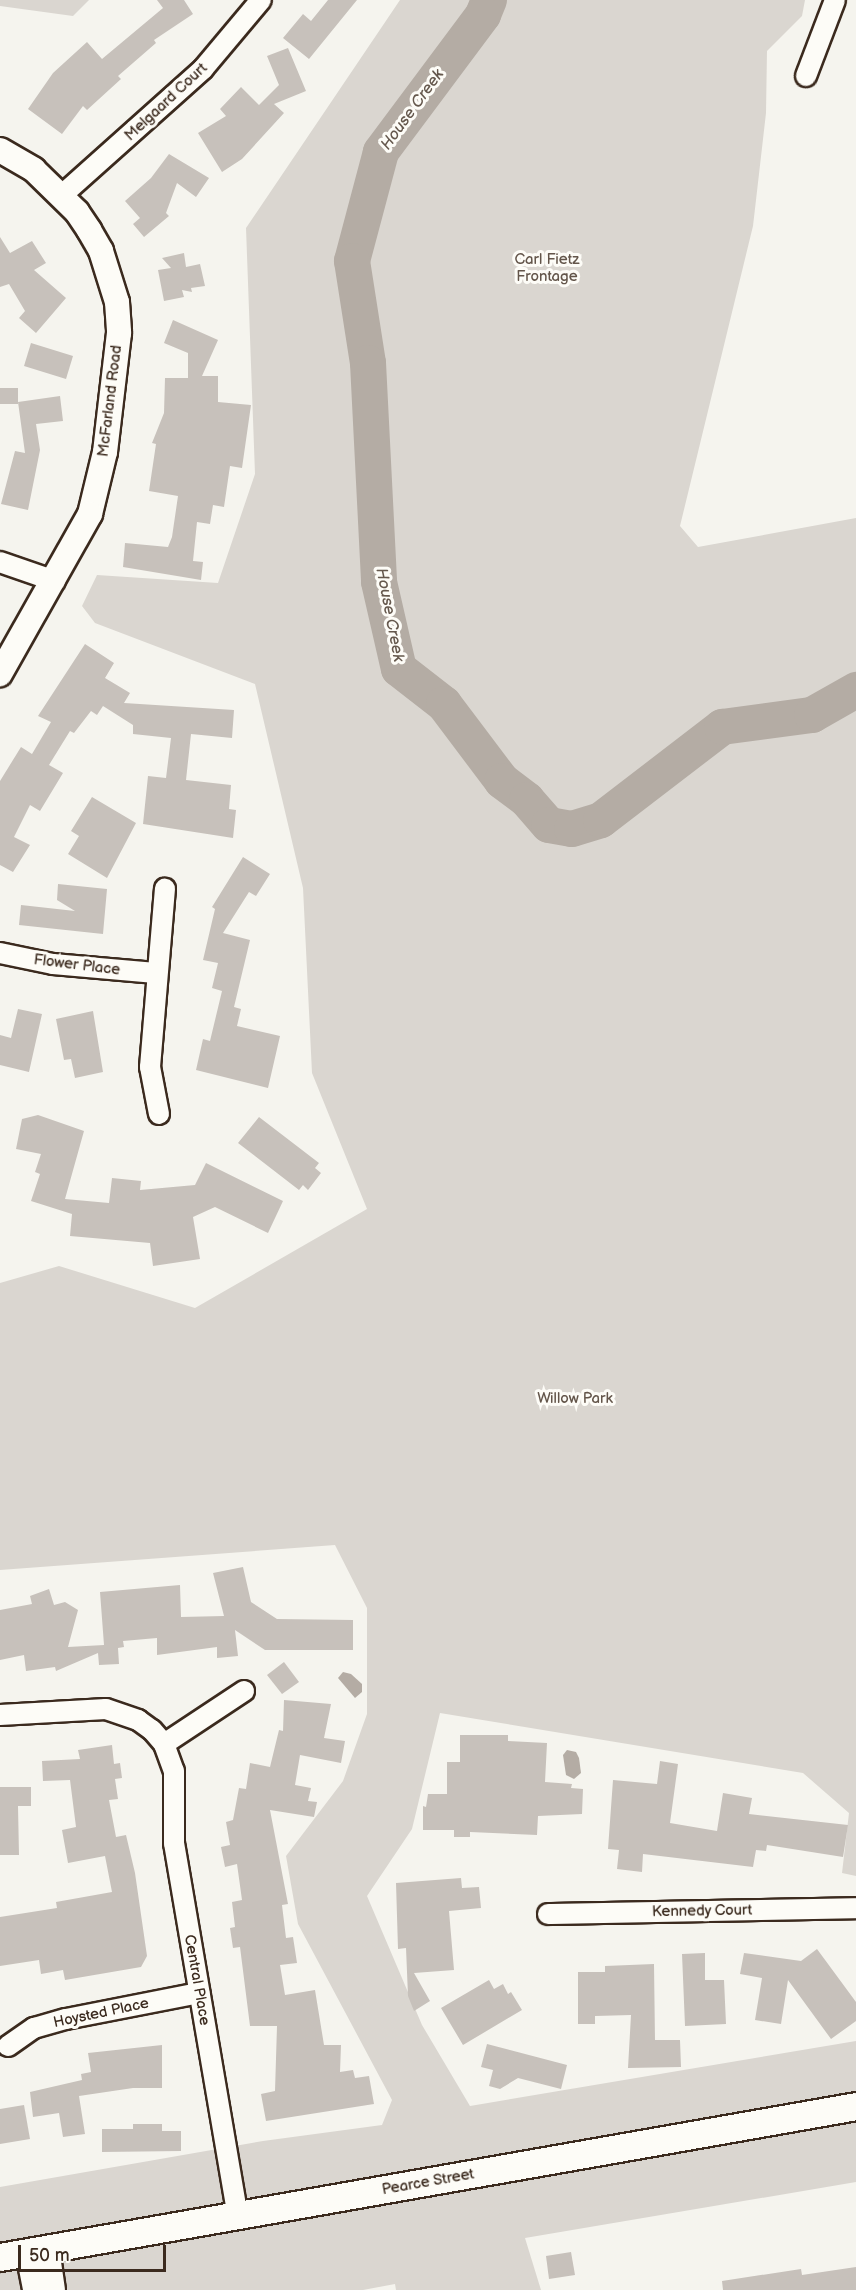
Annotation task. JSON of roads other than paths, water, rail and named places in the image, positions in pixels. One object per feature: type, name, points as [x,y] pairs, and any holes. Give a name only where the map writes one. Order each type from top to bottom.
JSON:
[{"type":"main road","name":"Pearce Street","points":[[0,2257],[856,2106]]},
{"type":"street","name":"Melgaard Court","points":[[61,196],[203,69],[261,0]]},
{"type":"street","points":[[807,76],[835,0]]},
{"type":"street","name":"McFarland Road","points":[[0,150],[34,170],[61,196],[101,251],[117,302],[119,333],[105,452],[90,514],[55,581],[0,674]]},
{"type":"street","points":[[0,562],[55,581]]},
{"type":"street","points":[[159,1114],[150,1067],[156,973],[164,923],[165,889]]},
{"type":"street","name":"Flower Place","points":[[0,953],[53,964],[156,973]]},
{"type":"street","points":[[164,1744],[244,1691]]},
{"type":"street","name":"Central Place","points":[[0,1715],[106,1709],[138,1720],[152,1730],[164,1744],[174,1771],[174,1843],[238,2216]]},
{"type":"street","name":"Kennedy Court","points":[[548,1914],[856,1908]]},
{"type":"street","name":"Hoysted Place","points":[[8,2046],[34,2028],[66,2019],[199,1993]]},
{"type":"street","points":[[35,2290],[38,2251]]},
{"type":"street","points":[[38,2251],[53,2290]]},
{"type":"waterway","name":"House Creek","points":[[489,0],[483,15],[381,152],[352,261],[368,363],[379,582],[399,669],[444,704],[502,781],[527,800],[549,825],[572,829],[601,820],[722,727],[812,715],[856,690]]},
{"type":"park label","name":"Carl Fietz Frontage","points":[[547,268]]},
{"type":"park label","name":"Willow Park","points":[[575,1399]]}]
